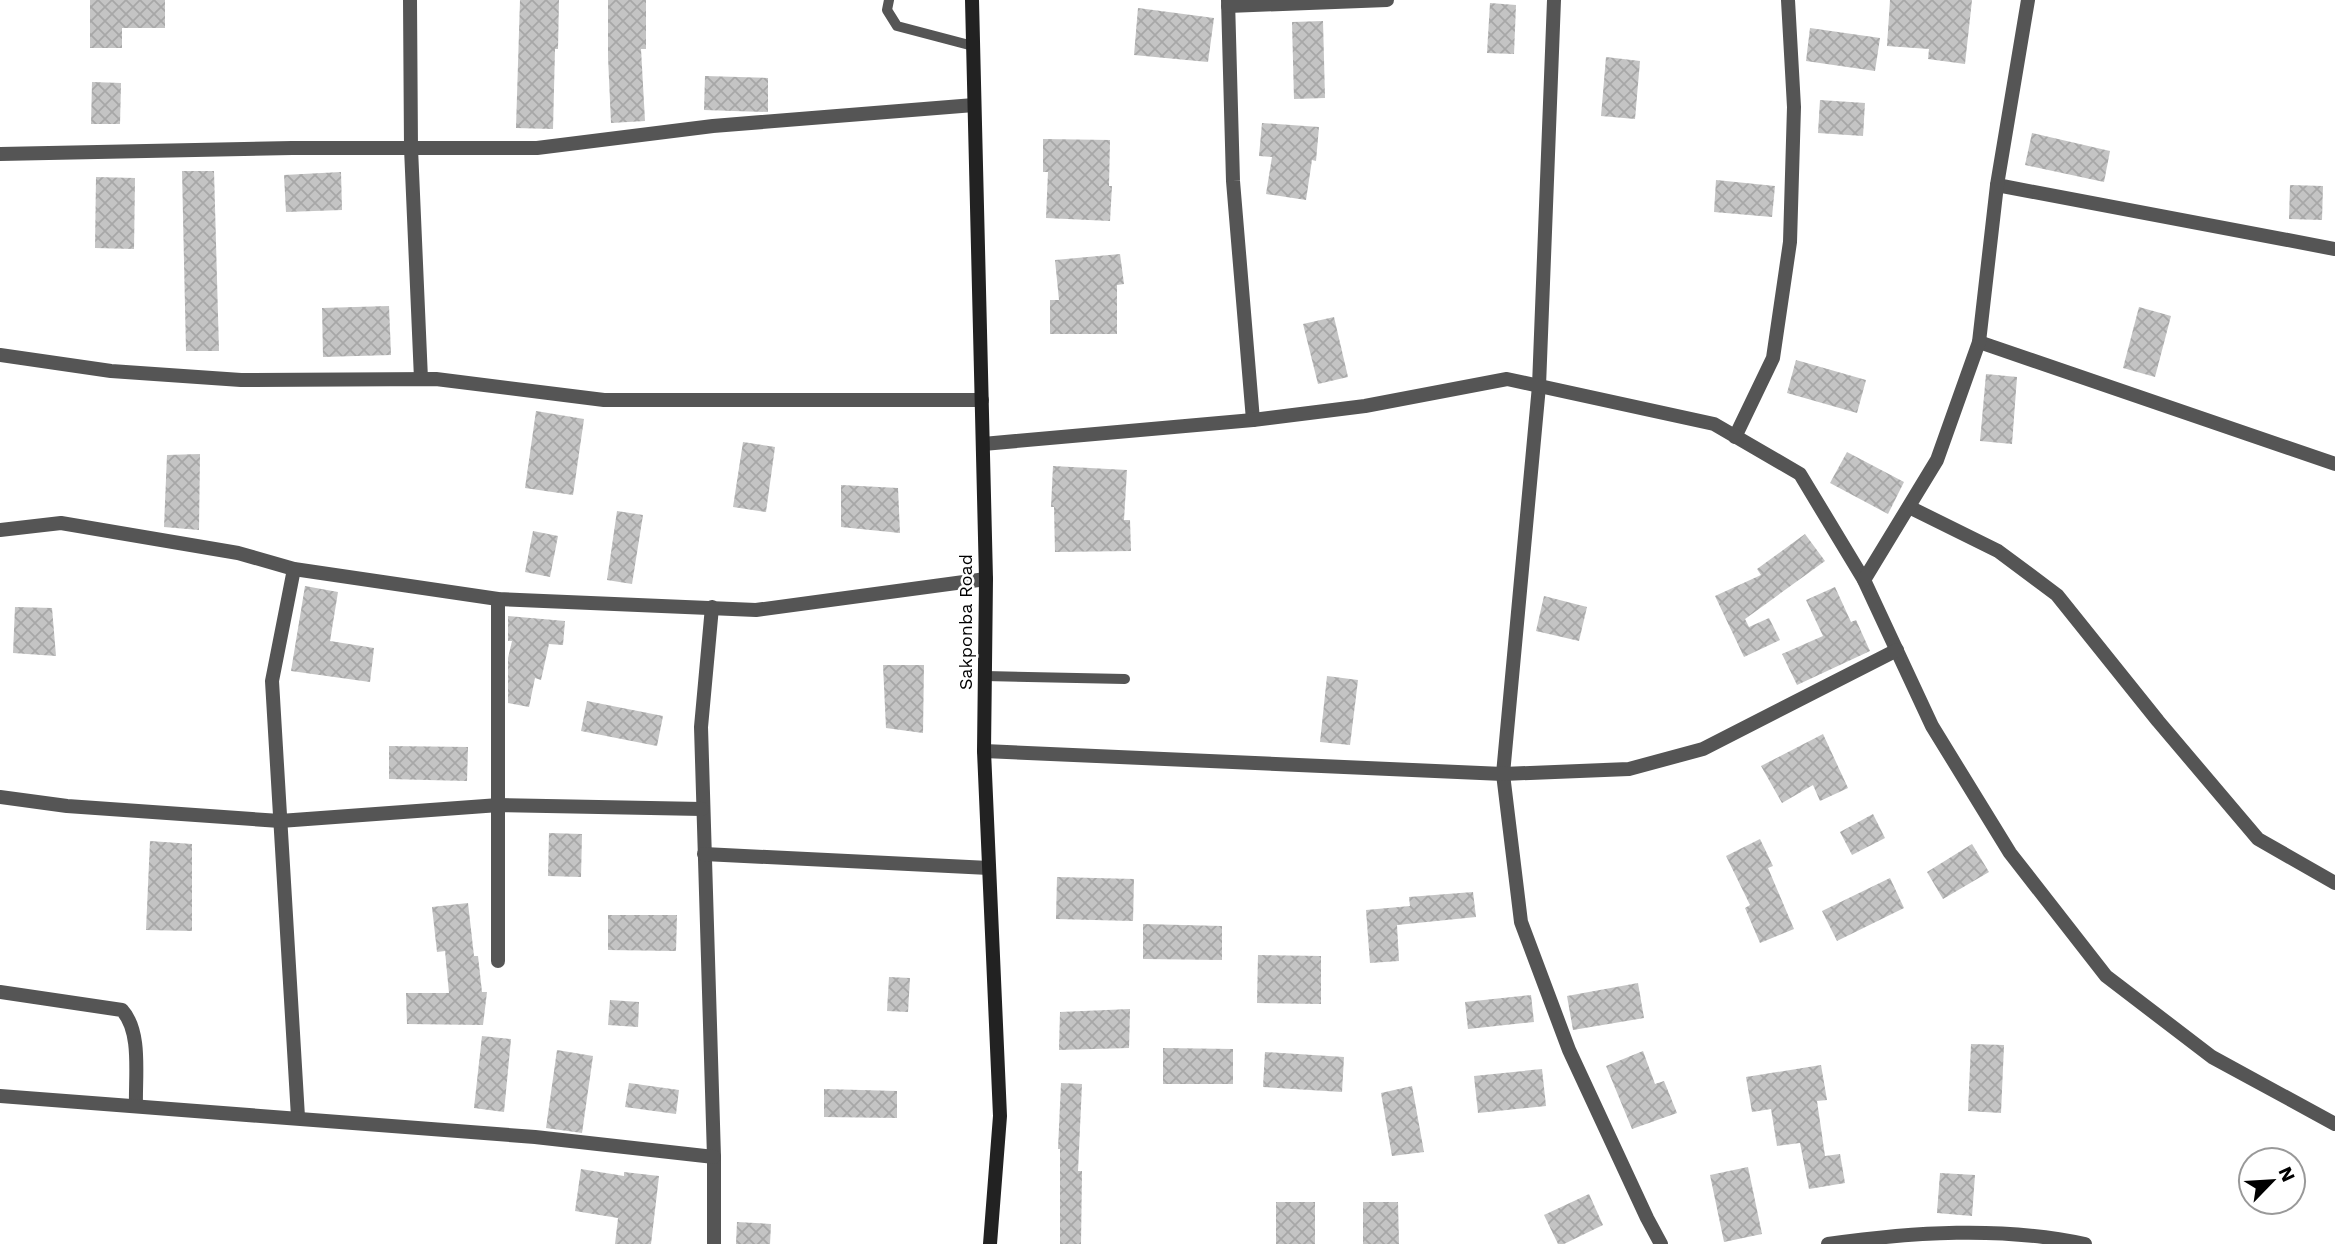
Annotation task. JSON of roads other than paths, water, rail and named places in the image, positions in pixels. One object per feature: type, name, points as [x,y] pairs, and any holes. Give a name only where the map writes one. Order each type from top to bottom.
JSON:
[{"type":"main road","name":"Sakponba Road","points":[[972,0],[986,579],[984,751],[1000,1116],[990,1244]]},
{"type":"street","points":[[410,0],[411,148],[421,379]]},
{"type":"street","points":[[1253,421],[1233,181],[1228,3],[1387,0]]},
{"type":"street","points":[[1554,0],[1539,386],[1503,774],[1521,922],[1569,1050],[1661,1244]]},
{"type":"street","points":[[1735,437],[1773,358],[1790,242],[1794,107],[1788,0]]},
{"type":"street","points":[[1864,580],[1937,460],[1979,342],[1997,185],[2028,0]]},
{"type":"street","points":[[0,154],[537,148],[713,126],[974,105]]},
{"type":"street","points":[[1997,185],[2335,249]]},
{"type":"street","points":[[1979,342],[2335,464]]},
{"type":"street","points":[[0,355],[111,371],[241,380],[436,379],[604,400],[982,400]]},
{"type":"street","points":[[983,444],[1253,421],[1364,406],[1507,379],[1714,424],[1800,474],[1864,580],[1933,726],[2010,853],[2106,976],[2212,1057],[2335,1124]]},
{"type":"street","points":[[1909,507],[1998,551],[2057,595],[2258,839],[2335,883]]},
{"type":"street","points":[[0,530],[61,523],[238,553],[294,569],[498,600],[756,610],[986,579]]},
{"type":"street","points":[[294,569],[272,681],[298,1117]]},
{"type":"street","points":[[498,600],[498,961]]},
{"type":"street","points":[[712,607],[701,727],[714,1157],[714,1244]]},
{"type":"street","points":[[984,751],[1503,774],[1629,769],[1703,749],[1897,650]]},
{"type":"street","points":[[0,797],[67,806],[281,821],[499,805],[702,810]]},
{"type":"street","points":[[704,855],[989,869]]},
{"type":"street","points":[[0,992],[122,1010],[130,1018],[135,1031],[136,1106]]},
{"type":"street","points":[[0,1096],[535,1137],[714,1157]]},
{"type":"street","points":[[1828,1244],[1916,1233],[1948,1238],[2057,1238],[2085,1244]]},
{"type":"lane","points":[[889,0],[887,10],[897,26],[973,46]]},
{"type":"lane","points":[[985,676],[1125,678]]}]
